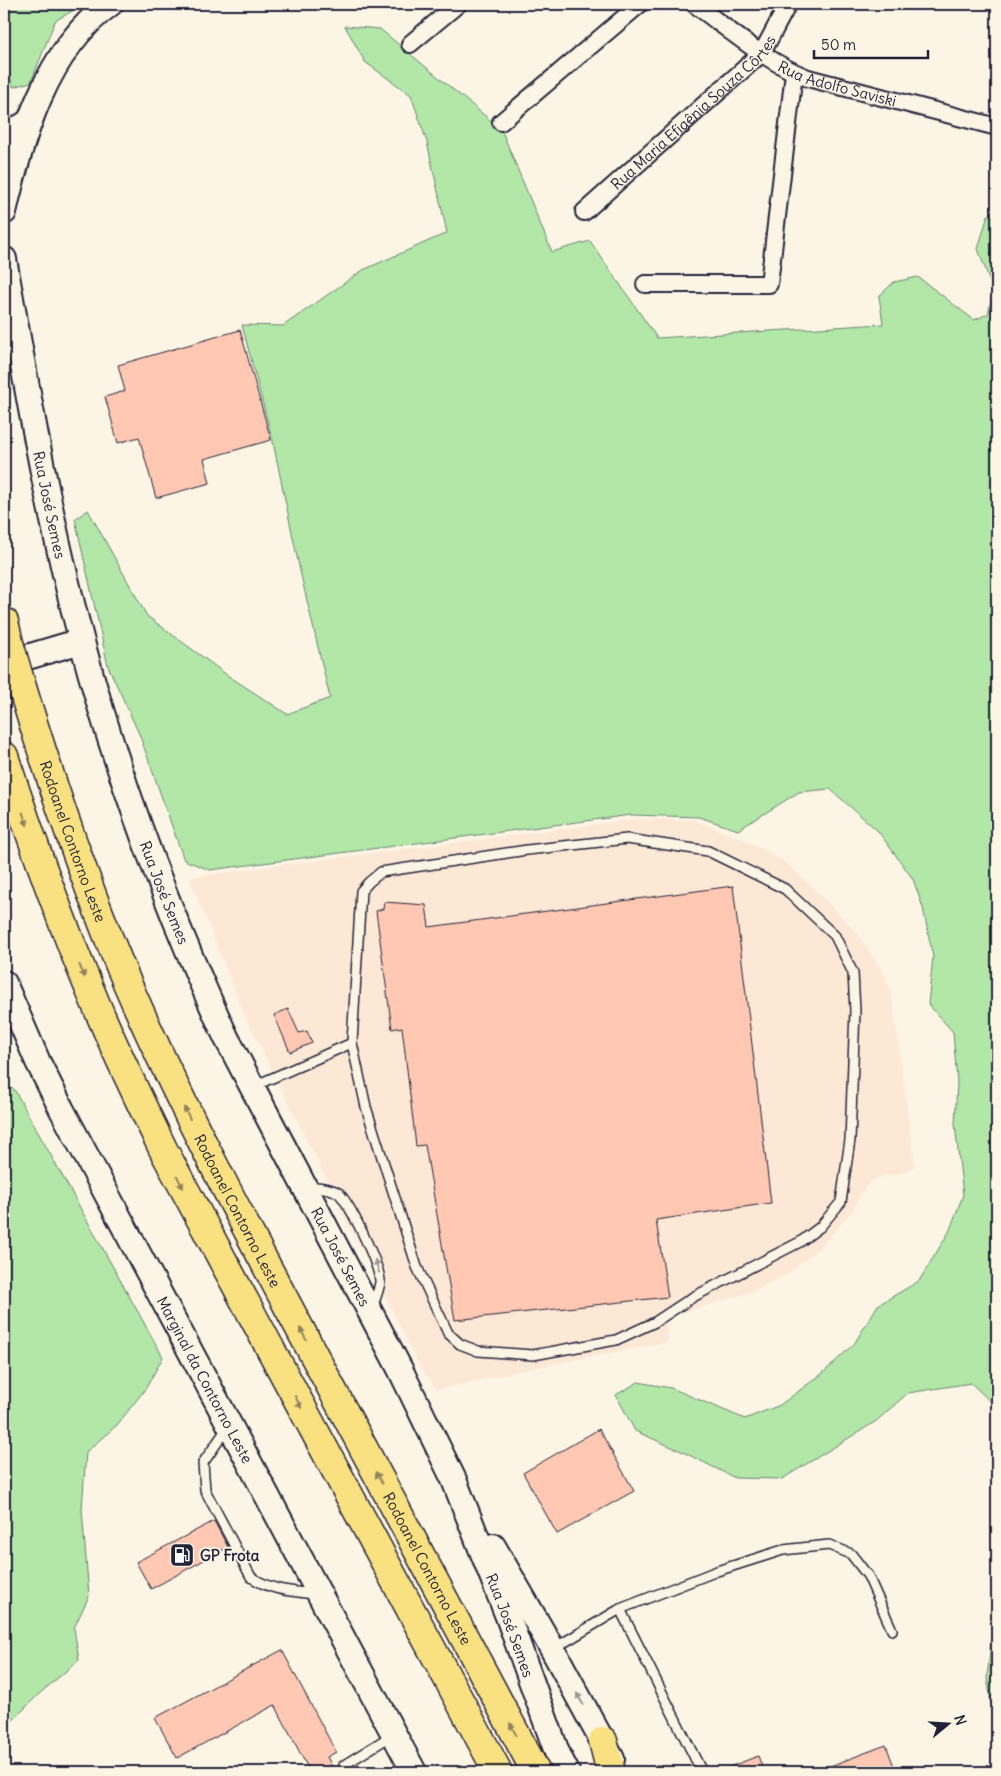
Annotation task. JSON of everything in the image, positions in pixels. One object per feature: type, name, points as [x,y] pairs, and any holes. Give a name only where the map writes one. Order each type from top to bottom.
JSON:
[{"type":"highway","name":"Rodoanel Contorno Leste","points":[[9,651],[93,899],[160,1056],[226,1189],[536,1772]]},
{"type":"highway","points":[[4,756],[77,958],[126,1072],[164,1151],[498,1772]]},
{"type":"highway","points":[[603,1741],[611,1772]]},
{"type":"main road","points":[[4,212],[14,169],[30,121],[45,86],[70,44],[90,21],[110,4]]},
{"type":"main road","points":[[4,133],[19,128],[30,121]]},
{"type":"main road","name":"Rua José Semes","points":[[4,259],[41,466],[81,641],[119,767],[162,888],[205,991],[251,1087],[370,1312],[454,1480],[553,1650],[619,1772]]},
{"type":"main road","points":[[9,651],[81,641]]},
{"type":"main road","name":"Marginal da Contorno Leste","points":[[4,983],[38,1062],[62,1110],[414,1772]]},
{"type":"main road","name":"Rua José Semes","points":[[454,1480],[566,1772]]},
{"type":"main road","points":[[602,1772],[605,1767],[603,1741]]},
{"type":"street","points":[[410,44],[458,4]]},
{"type":"street","points":[[501,122],[640,4]]},
{"type":"street","name":"Rua Adolfo Saviski","points":[[694,4],[762,53],[794,73],[997,128]]},
{"type":"street","name":"Rua Maria Efigênia Souza Côrtes","points":[[584,212],[762,53],[788,4]]},
{"type":"street","points":[[645,284],[768,284],[794,73]]},
{"type":"lane","points":[[627,838],[708,851],[784,889],[835,936],[853,973],[855,1011],[850,1140],[841,1202],[820,1227],[800,1242],[693,1297],[655,1322],[616,1340],[533,1355],[478,1352],[460,1344],[448,1333],[417,1267],[366,1107],[352,1043],[361,891],[381,872],[527,850],[627,838]]},
{"type":"lane","points":[[251,1087],[352,1043]]},
{"type":"lane","points":[[230,1425],[203,1463],[205,1490],[251,1577],[264,1586],[320,1595]]},
{"type":"lane","points":[[553,1650],[620,1609],[718,1571],[783,1550],[829,1545],[851,1554],[868,1576],[892,1630]]},
{"type":"lane","points":[[620,1609],[702,1772]]},
{"type":"lane","points":[[348,1772],[344,1765],[394,1734]]},
{"type":"shaded area","points":[[637,819],[693,820],[743,839],[782,860],[819,893],[858,934],[885,975],[892,994],[915,1166],[905,1172],[878,1178],[866,1186],[853,1210],[822,1245],[787,1275],[751,1292],[665,1318],[669,1342],[543,1366],[437,1390],[419,1365],[243,1012],[189,877]]},
{"type":"green space","points":[[4,4],[84,4],[55,21],[31,82],[13,87],[4,56]]},
{"type":"green space","points":[[345,26],[380,29],[501,129],[552,252],[590,241],[657,338],[883,324],[879,296],[894,282],[918,277],[974,320],[988,314],[993,290],[978,249],[988,215],[997,218],[997,1408],[971,1383],[908,1393],[875,1422],[782,1479],[735,1478],[635,1431],[616,1395],[638,1382],[671,1388],[745,1419],[780,1405],[823,1373],[854,1344],[878,1305],[919,1281],[949,1232],[963,1195],[955,1124],[957,1081],[953,1032],[928,1004],[933,957],[923,908],[913,879],[878,831],[830,789],[799,792],[738,830],[699,817],[631,815],[210,870],[184,860],[140,736],[108,666],[75,519],[88,510],[147,616],[227,675],[287,714],[330,698],[300,571],[273,442],[242,325],[283,326],[363,270],[447,233],[427,142],[411,95],[365,62]]},
{"type":"green space","points":[[4,1087],[14,1089],[163,1357],[146,1388],[117,1425],[86,1452],[82,1510],[89,1596],[74,1628],[79,1660],[39,1694],[4,1729]]},
{"type":"green space","points":[[997,1588],[997,1736],[987,1678]]},
{"type":"building","points":[[240,330],[271,440],[204,459],[210,483],[156,498],[139,437],[118,443],[105,397],[125,391],[118,365]]},
{"type":"building","points":[[733,886],[771,1203],[656,1220],[668,1297],[455,1320],[425,1145],[416,1146],[402,1027],[392,1029],[376,911],[383,909],[384,902],[426,905],[429,927]]},
{"type":"building","points":[[288,1009],[299,1033],[307,1031],[312,1043],[290,1052],[274,1015]]},
{"type":"building","points":[[599,1429],[634,1491],[557,1534],[523,1473]]},
{"type":"building","name":"GP Frota","points":[[214,1521],[228,1547],[151,1589],[136,1562]]},
{"type":"building","points":[[282,1650],[336,1752],[327,1757],[335,1772],[310,1772],[275,1705],[177,1758],[155,1718]]},
{"type":"building","points":[[886,1745],[896,1772],[817,1772],[817,1771]]},
{"type":"building","points":[[758,1756],[764,1772],[719,1772],[719,1771]]},
{"type":"place","name":"GP Frota","points":[[182,1555]]}]
